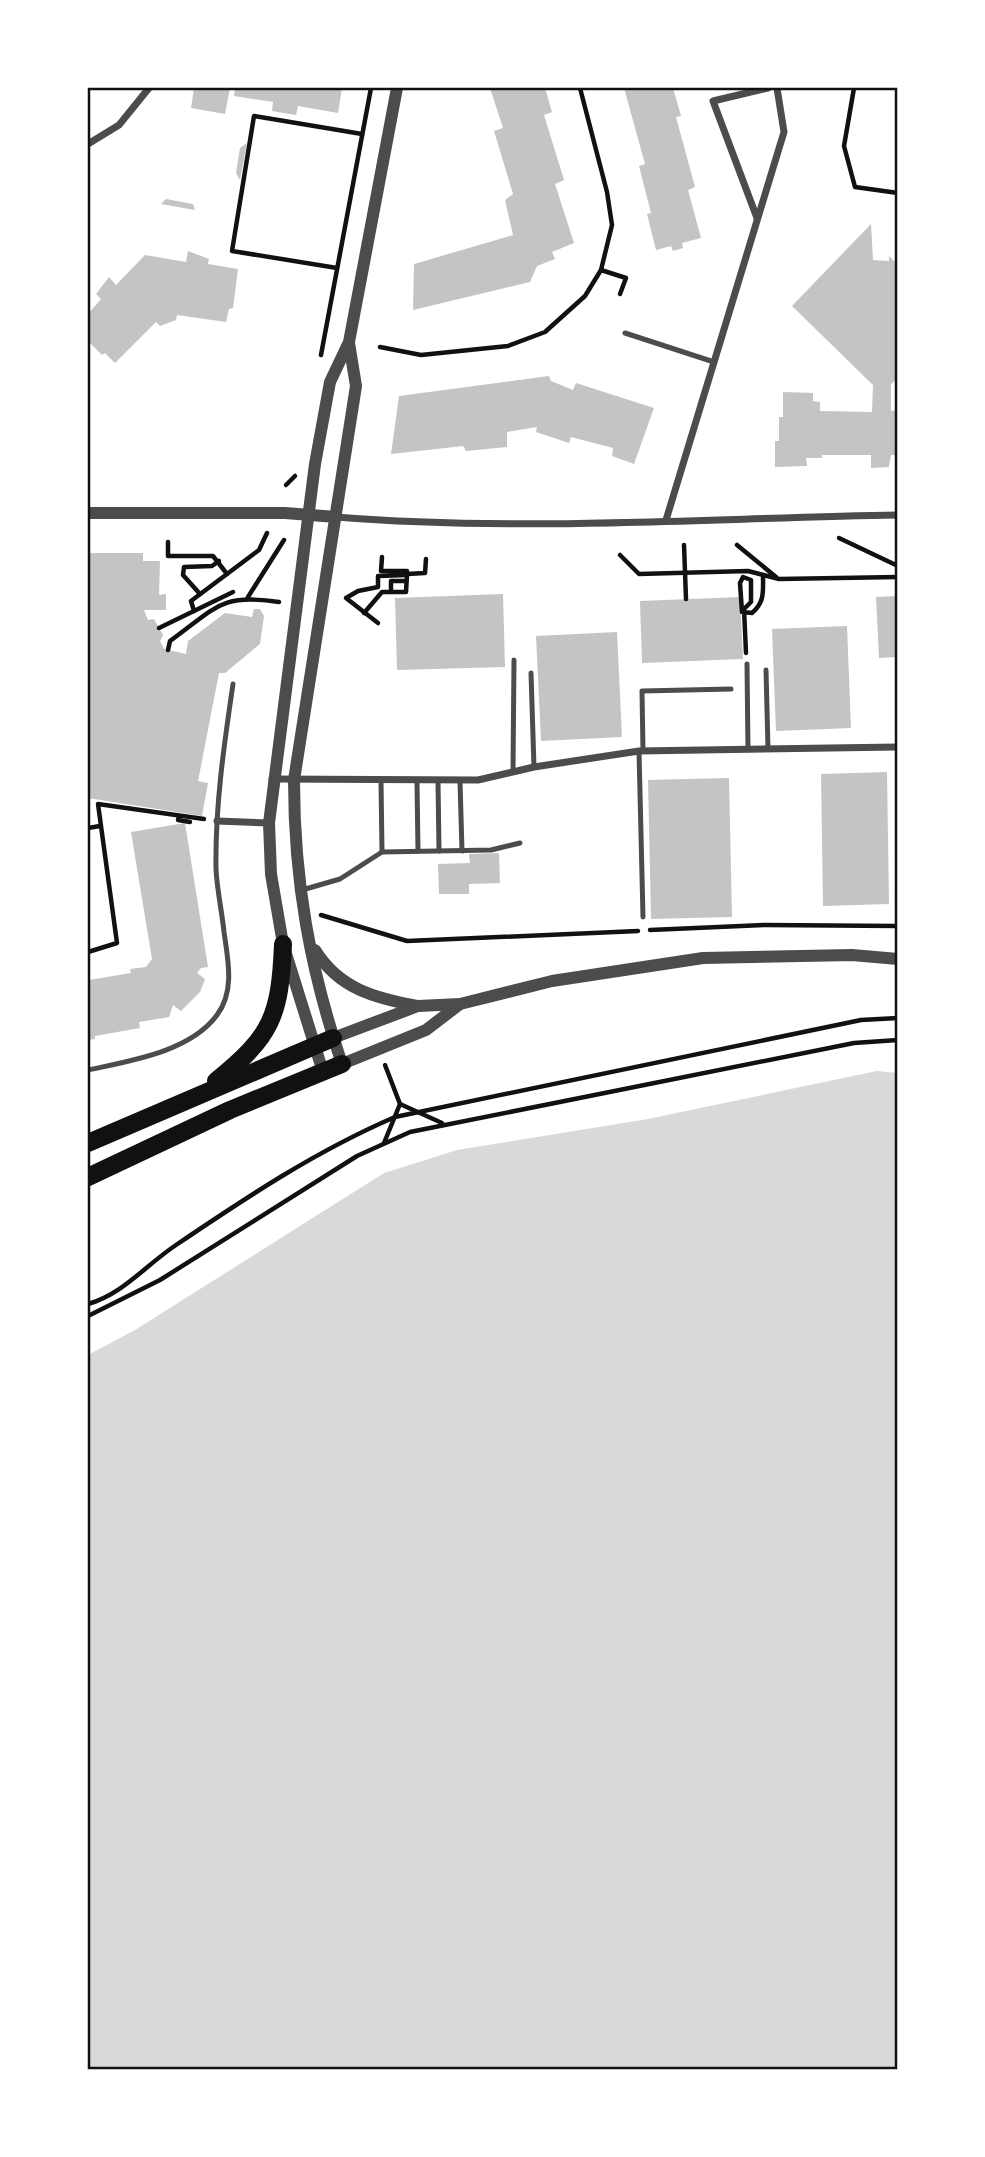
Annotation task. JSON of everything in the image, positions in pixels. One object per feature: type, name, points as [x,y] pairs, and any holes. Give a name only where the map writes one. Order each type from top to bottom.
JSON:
[{"type":"main road","points":[[198,1094],[240,1061],[270,1025],[278,1006],[283,944]]},
{"type":"main road","points":[[88,1143],[333,1038]]},
{"type":"main road","points":[[88,1177],[230,1110],[342,1064]]},
{"type":"street","points":[[88,144],[118,125],[149,88]]},
{"type":"street","points":[[323,1072],[283,944],[271,874],[269,823],[272,779],[330,382],[349,342],[397,88]]},
{"type":"street","points":[[757,218],[713,101],[768,88]]},
{"type":"street","points":[[666,520],[784,132],[777,88]]},
{"type":"street","points":[[349,342],[356,386],[294,780],[294,839],[299,891],[333,1038],[342,1064],[426,1031],[460,1004]]},
{"type":"street","points":[[88,513],[309,515],[392,522],[898,515]]},
{"type":"street","points":[[272,779],[460,781],[641,751],[898,747]]},
{"type":"street","points":[[217,821],[269,823]]},
{"type":"street","points":[[310,942],[323,963],[341,982],[366,994],[418,1006],[460,1004],[552,981],[703,958],[852,955],[898,958]]},
{"type":"street","points":[[333,1038],[418,1006]]},
{"type":"lane","points":[[625,333],[714,362]]},
{"type":"lane","points":[[513,772],[514,660]]},
{"type":"lane","points":[[747,664],[748,750]]},
{"type":"lane","points":[[766,670],[768,749]]},
{"type":"lane","points":[[530,673],[534,767]]},
{"type":"lane","points":[[88,1070],[164,1049],[192,1037],[207,1026],[227,995],[229,965],[216,871],[220,773],[233,684]]},
{"type":"lane","points":[[643,917],[642,691],[731,689]]},
{"type":"lane","points":[[381,781],[382,852]]},
{"type":"lane","points":[[438,781],[439,851]]},
{"type":"lane","points":[[460,781],[465,851]]},
{"type":"lane","points":[[417,782],[418,851]]},
{"type":"lane","points":[[299,891],[340,879],[382,852],[465,851],[520,843]]},
{"type":"path","points":[[319,369],[371,88]]},
{"type":"path","points":[[380,347],[421,355],[508,346],[545,332],[575,307],[601,270],[612,225],[607,192],[580,88]]},
{"type":"path","points":[[854,88],[844,146],[855,187],[898,193]]},
{"type":"path","points":[[337,268],[232,251],[254,117],[362,134]]},
{"type":"path","points":[[601,270],[625,278],[620,294]]},
{"type":"path","points":[[286,485],[299,471]]},
{"type":"path","points":[[194,611],[191,601],[259,550],[267,533]]},
{"type":"path","points":[[839,538],[898,566]]},
{"type":"path","points":[[248,597],[284,540]]},
{"type":"path","points":[[168,542],[168,556],[214,556],[227,574]]},
{"type":"path","points":[[684,545],[686,599]]},
{"type":"path","points":[[737,545],[779,579]]},
{"type":"path","points":[[620,555],[639,574],[748,571],[779,579],[898,577]]},
{"type":"path","points":[[364,612],[382,592],[406,592],[407,571],[381,571],[382,557]]},
{"type":"path","points":[[391,592],[391,581],[425,573],[426,559]]},
{"type":"path","points":[[200,594],[183,575],[184,567],[212,566],[219,561]]},
{"type":"path","points":[[747,664],[744,623],[744,609],[751,602],[751,580],[744,577],[740,583],[742,612],[752,613],[761,606],[764,596],[763,575]]},
{"type":"path","points":[[378,623],[346,598],[358,591],[378,587],[378,576],[407,577]]},
{"type":"path","points":[[159,628],[233,592]]},
{"type":"path","points":[[168,650],[170,641],[227,600],[248,597],[283,603]]},
{"type":"path","points":[[88,952],[117,943],[98,804],[217,821]]},
{"type":"path","points":[[179,816],[178,820],[190,822]]},
{"type":"path","points":[[88,828],[100,825]]},
{"type":"path","points":[[316,914],[407,941],[764,925],[898,926]]},
{"type":"path","points":[[88,1304],[114,1293],[161,1255],[291,1169],[339,1142],[395,1117],[861,1020],[898,1018]]},
{"type":"path","points":[[88,1316],[160,1280],[357,1156],[410,1132],[854,1043],[898,1040]]},
{"type":"path","points":[[382,1058],[400,1104],[384,1144]]},
{"type":"path","points":[[400,1104],[444,1124]]},
{"type":"shaded area","points":[[877,1071],[898,1073],[897,2069],[88,2069],[88,1355],[135,1330],[384,1173],[457,1150],[648,1119]]},
{"type":"building","points":[[194,88],[230,88],[225,114],[191,108]]},
{"type":"building","points":[[235,88],[342,88],[338,113],[298,106],[296,115],[272,111],[273,102],[234,96]]},
{"type":"building","points":[[490,88],[545,88],[552,112],[544,115],[564,180],[555,184],[574,243],[552,252],[555,259],[537,266],[530,282],[413,310],[414,264],[513,235],[505,200],[513,194],[494,131],[503,128]]},
{"type":"building","points":[[624,88],[673,88],[681,116],[676,117],[695,187],[688,190],[701,238],[682,243],[683,248],[673,251],[671,246],[656,250],[647,214],[651,213],[639,166],[645,164]]},
{"type":"building","points":[[247,143],[240,180],[236,173],[240,148]]},
{"type":"building","points":[[166,199],[193,204],[195,210],[161,204]]},
{"type":"building","points":[[871,224],[873,260],[889,261],[889,256],[898,265],[898,378],[891,384],[891,411],[898,410],[898,455],[891,455],[889,467],[871,468],[871,455],[822,455],[822,458],[806,458],[807,466],[775,467],[775,441],[779,441],[779,417],[783,417],[783,392],[813,393],[813,401],[820,402],[820,411],[872,412],[873,385],[792,306]]},
{"type":"building","points":[[188,251],[209,259],[208,264],[238,269],[233,308],[229,309],[226,322],[177,315],[176,320],[160,326],[156,322],[115,363],[105,353],[102,355],[88,341],[88,314],[101,299],[96,294],[109,277],[116,285],[145,255],[186,262]]},
{"type":"building","points":[[549,376],[551,381],[573,390],[576,383],[654,408],[634,464],[612,456],[613,448],[571,437],[569,443],[536,432],[537,427],[507,432],[507,447],[466,451],[463,446],[391,454],[399,396]]},
{"type":"building","points":[[88,553],[143,553],[143,561],[160,561],[159,595],[166,594],[166,610],[144,610],[148,620],[154,619],[163,635],[160,641],[164,649],[186,654],[188,641],[225,613],[252,617],[254,609],[260,609],[264,616],[260,644],[225,673],[219,673],[198,781],[208,783],[202,816],[88,798]]},
{"type":"building","points":[[503,594],[505,667],[397,670],[395,598]]},
{"type":"building","points":[[898,596],[898,657],[879,658],[876,597]]},
{"type":"building","points":[[740,597],[743,659],[642,663],[640,601]]},
{"type":"building","points":[[847,626],[851,728],[776,731],[772,629]]},
{"type":"building","points":[[617,632],[622,737],[541,741],[536,636]]},
{"type":"building","points":[[887,772],[889,904],[823,906],[821,774]]},
{"type":"building","points":[[729,778],[732,917],[651,919],[648,780]]},
{"type":"building","points":[[185,823],[208,967],[201,968],[197,973],[205,979],[200,992],[181,1011],[173,1005],[169,1017],[139,1022],[140,1028],[95,1036],[95,1039],[88,1040],[89,980],[131,973],[130,969],[146,967],[152,959],[131,832]]},
{"type":"building","points":[[499,853],[500,883],[469,884],[469,894],[439,894],[438,864],[470,863],[469,854]]}]
